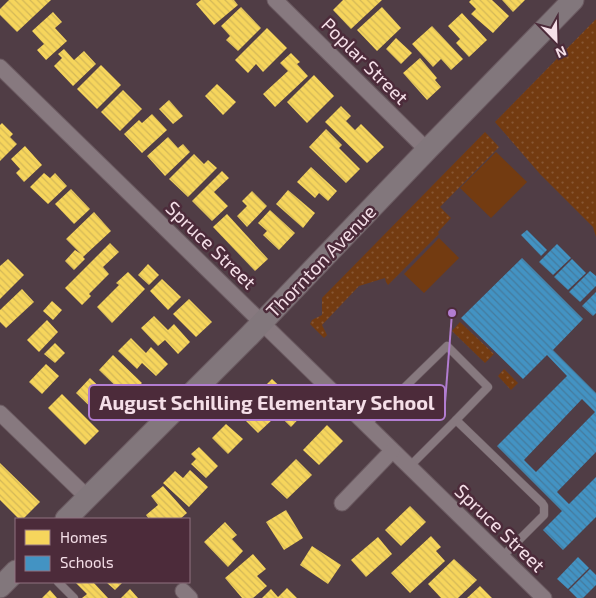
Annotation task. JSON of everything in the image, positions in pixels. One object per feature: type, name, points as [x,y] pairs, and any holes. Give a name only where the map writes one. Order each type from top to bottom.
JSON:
[{"type":"main road","name":"Thornton Avenue","points":[[67,518],[262,323],[573,0]]},
{"type":"main road","points":[[0,588],[15,572]]},
{"type":"street","name":"Poplar Street","points":[[275,0],[427,150]]},
{"type":"street","name":"Spruce Street","points":[[0,67],[544,598]]},
{"type":"street","points":[[0,413],[87,497]]},
{"type":"street","points":[[342,503],[392,451]]},
{"type":"lane","points":[[366,425],[447,346],[488,387],[409,467]]},
{"type":"lane","points":[[456,420],[544,506],[544,515],[502,557]]},
{"type":"lane","points":[[59,583],[74,598]]},
{"type":"shaded area","points":[[596,19],[596,237],[593,227],[540,174],[495,122]]},
{"type":"shaded area","points":[[485,132],[499,147],[440,207],[451,218],[438,232],[439,234],[388,285],[385,278],[359,286],[322,325],[327,335],[324,338],[310,324],[312,320],[322,315],[322,298]]},
{"type":"shaded area","points":[[496,152],[527,182],[491,218],[460,188]]},
{"type":"shaded area","points":[[439,238],[459,258],[424,293],[404,274]]},
{"type":"shaded area","points":[[460,322],[494,354],[485,363],[452,331]]},
{"type":"shaded area","points":[[504,369],[518,383],[511,390],[498,376]]},
{"type":"building: Homes","points":[[9,0],[51,0],[17,32],[0,15],[0,9]]},
{"type":"building: Homes","points":[[201,0],[234,0],[238,5],[214,25],[196,4]]},
{"type":"building: Homes","points":[[343,0],[382,0],[351,29],[333,10]]},
{"type":"building: Homes","points":[[471,0],[492,0],[509,16],[493,33],[471,14],[476,9],[469,2]]},
{"type":"building: Homes","points":[[502,0],[525,0],[513,12]]},
{"type":"building: Homes","points":[[241,7],[261,28],[238,51],[226,40],[230,36],[221,26]]},
{"type":"building: Homes","points":[[382,7],[401,28],[377,51],[357,30]]},
{"type":"building: Homes","points":[[53,12],[62,22],[55,28],[67,41],[46,60],[37,50],[44,44],[32,31]]},
{"type":"building: Homes","points":[[462,13],[487,40],[469,57],[456,43],[460,39],[448,26]]},
{"type":"building: Homes","points":[[432,26],[463,59],[451,70],[441,59],[433,67],[412,44]]},
{"type":"building: Homes","points":[[267,28],[287,48],[263,72],[256,64],[248,73],[235,60]]},
{"type":"building: Homes","points":[[396,38],[412,53],[401,64],[386,49]]},
{"type":"building: Homes","points":[[64,49],[74,60],[84,51],[96,64],[73,86],[54,66],[62,58],[58,54]]},
{"type":"building: Homes","points":[[291,53],[300,62],[297,64],[308,76],[275,107],[263,94],[288,71],[280,63]]},
{"type":"building: Homes","points":[[420,58],[437,78],[435,80],[441,87],[427,100],[403,73]]},
{"type":"building: Homes","points":[[101,65],[121,85],[97,109],[77,89]]},
{"type":"building: Homes","points":[[314,75],[334,96],[307,123],[287,102]]},
{"type":"building: Homes","points":[[217,84],[236,102],[223,115],[205,96]]},
{"type":"building: Homes","points":[[123,90],[142,109],[120,131],[101,112]]},
{"type":"building: Homes","points":[[169,100],[183,116],[173,124],[159,109]]},
{"type":"building: Homes","points":[[341,106],[351,116],[346,121],[355,130],[361,124],[384,147],[367,163],[325,122]]},
{"type":"building: Homes","points":[[152,114],[167,130],[142,153],[124,134],[139,120],[142,123]]},
{"type":"building: Homes","points":[[2,123],[13,134],[10,137],[17,144],[0,161],[0,125]]},
{"type":"building: Homes","points":[[326,129],[342,145],[339,148],[360,169],[346,183],[309,147]]},
{"type":"building: Homes","points":[[168,137],[178,148],[183,144],[190,152],[165,176],[147,156]]},
{"type":"building: Homes","points":[[25,146],[42,165],[24,182],[16,173],[20,169],[11,159]]},
{"type":"building: Homes","points":[[194,154],[204,164],[208,160],[217,168],[188,197],[169,179]]},
{"type":"building: Homes","points":[[311,167],[337,191],[328,201],[319,193],[315,198],[297,182]]},
{"type":"building: Homes","points":[[222,171],[229,178],[214,192],[228,206],[212,221],[192,201]]},
{"type":"building: Homes","points":[[44,173],[50,178],[55,173],[67,186],[48,204],[30,187]]},
{"type":"building: Homes","points":[[71,189],[90,209],[74,224],[55,204]]},
{"type":"building: Homes","points":[[288,190],[315,213],[303,228],[276,204]]},
{"type":"building: Homes","points":[[252,191],[267,206],[247,227],[237,216],[247,206],[242,201]]},
{"type":"building: Homes","points":[[270,210],[295,233],[279,250],[263,235],[267,231],[258,223]]},
{"type":"building: Homes","points":[[94,212],[111,231],[83,257],[85,259],[74,270],[65,261],[75,250],[81,254],[66,239]]},
{"type":"building: Homes","points":[[227,214],[268,259],[255,271],[213,227]]},
{"type":"building: Homes","points":[[110,243],[119,252],[103,267],[109,274],[89,294],[91,296],[82,305],[65,288]]},
{"type":"building: Homes","points":[[8,259],[24,275],[0,299],[0,266]]},
{"type":"building: Homes","points":[[148,264],[159,275],[149,285],[138,275]]},
{"type":"building: Homes","points":[[128,272],[145,289],[112,323],[97,307],[119,285],[116,283]]},
{"type":"building: Homes","points":[[162,279],[181,297],[168,310],[150,291]]},
{"type":"building: Homes","points":[[22,289],[34,302],[6,328],[0,322],[0,310]]},
{"type":"building: Homes","points":[[189,299],[212,322],[196,337],[173,314]]},
{"type":"building: Homes","points":[[52,301],[62,310],[53,320],[43,311]]},
{"type":"building: Homes","points":[[154,316],[168,330],[174,324],[190,342],[178,354],[165,340],[158,346],[141,328]]},
{"type":"building: Homes","points":[[47,320],[58,332],[39,352],[27,340]]},
{"type":"building: Homes","points":[[131,338],[146,353],[151,347],[168,364],[156,376],[142,363],[137,369],[118,351]]},
{"type":"building: Homes","points":[[55,343],[65,353],[55,363],[44,354]]},
{"type":"building: Homes","points":[[113,355],[142,383],[127,397],[99,370]]},
{"type":"building: Homes","points":[[46,364],[59,376],[42,394],[29,382]]},
{"type":"building: Homes","points":[[90,378],[109,396],[107,397],[117,407],[104,420],[76,393]]},
{"type":"building: Homes","points":[[272,379],[306,411],[291,427],[257,394]]},
{"type":"building: Homes","points":[[62,394],[99,431],[85,445],[48,408]]},
{"type":"building: Homes","points":[[254,400],[273,419],[258,433],[239,414]]},
{"type":"building: Homes","points":[[226,424],[243,439],[228,454],[212,438]]},
{"type":"building: Homes","points":[[327,425],[343,441],[319,465],[303,450]]},
{"type":"building: Homes","points":[[199,447],[218,466],[206,478],[191,464],[196,459],[191,454]]},
{"type":"building: Homes","points":[[296,459],[312,475],[287,499],[271,484]]},
{"type":"building: Homes","points":[[0,463],[40,502],[24,518],[18,518],[0,500]]},
{"type":"building: Homes","points":[[190,470],[208,487],[189,507],[163,483],[175,471],[183,478]]},
{"type":"building: Homes","points":[[163,486],[187,513],[181,518],[148,518],[146,515],[158,505],[151,496]]},
{"type":"building: Homes","points":[[410,506],[426,522],[401,546],[385,530]]},
{"type":"building: Homes","points":[[286,510],[303,538],[284,550],[266,522]]},
{"type":"building: Homes","points":[[225,522],[237,535],[232,539],[243,551],[228,567],[204,542]]},
{"type":"building: Homes","points":[[431,536],[441,547],[436,551],[445,561],[410,593],[391,573]]},
{"type":"building: Homes","points":[[378,537],[392,554],[366,577],[351,560]]},
{"type":"building: Homes","points":[[312,546],[341,565],[328,584],[300,565]]},
{"type":"building: Homes","points":[[253,554],[266,569],[257,576],[267,586],[253,598],[242,598],[225,578]]},
{"type":"building: Homes","points":[[454,559],[477,580],[458,598],[441,598],[428,584]]},
{"type":"building: Homes","points":[[76,583],[94,583],[108,598],[82,598],[87,594]]},
{"type":"building: Homes","points":[[107,583],[122,583],[115,590]]},
{"type":"building: Homes","points":[[480,586],[492,598],[467,598]]},
{"type":"building: Homes","points":[[287,588],[297,598],[262,598],[271,589],[278,597]]},
{"type":"building: Homes","points":[[130,589],[138,598],[121,598]]},
{"type":"building: Homes","points":[[50,590],[57,598],[42,598]]},
{"type":"building: Schools","points":[[527,230],[547,250],[541,256],[521,235]]},
{"type":"building: Schools","points":[[557,244],[571,258],[553,275],[539,262]]},
{"type":"building: Schools","points":[[522,258],[583,319],[553,350],[596,393],[596,452],[557,492],[569,504],[596,477],[596,517],[563,550],[543,530],[562,511],[497,446],[567,376],[547,355],[523,379],[461,318]],"holes":[[[582,399],[595,412],[536,472],[524,460]]]},
{"type":"building: Schools","points":[[572,259],[586,273],[568,290],[554,277]]},
{"type":"building: Schools","points":[[590,271],[596,276],[596,286],[580,302],[569,292]]},
{"type":"building: Schools","points":[[596,292],[596,313],[593,316],[582,306]]},
{"type":"building: Schools","points":[[578,557],[589,568],[568,589],[557,579]]},
{"type":"building: Schools","points":[[590,569],[596,575],[596,585],[583,598],[577,598],[569,590]]},
{"type":"place","name":"August Schilling Elementary School","points":[[452,313]]}]
